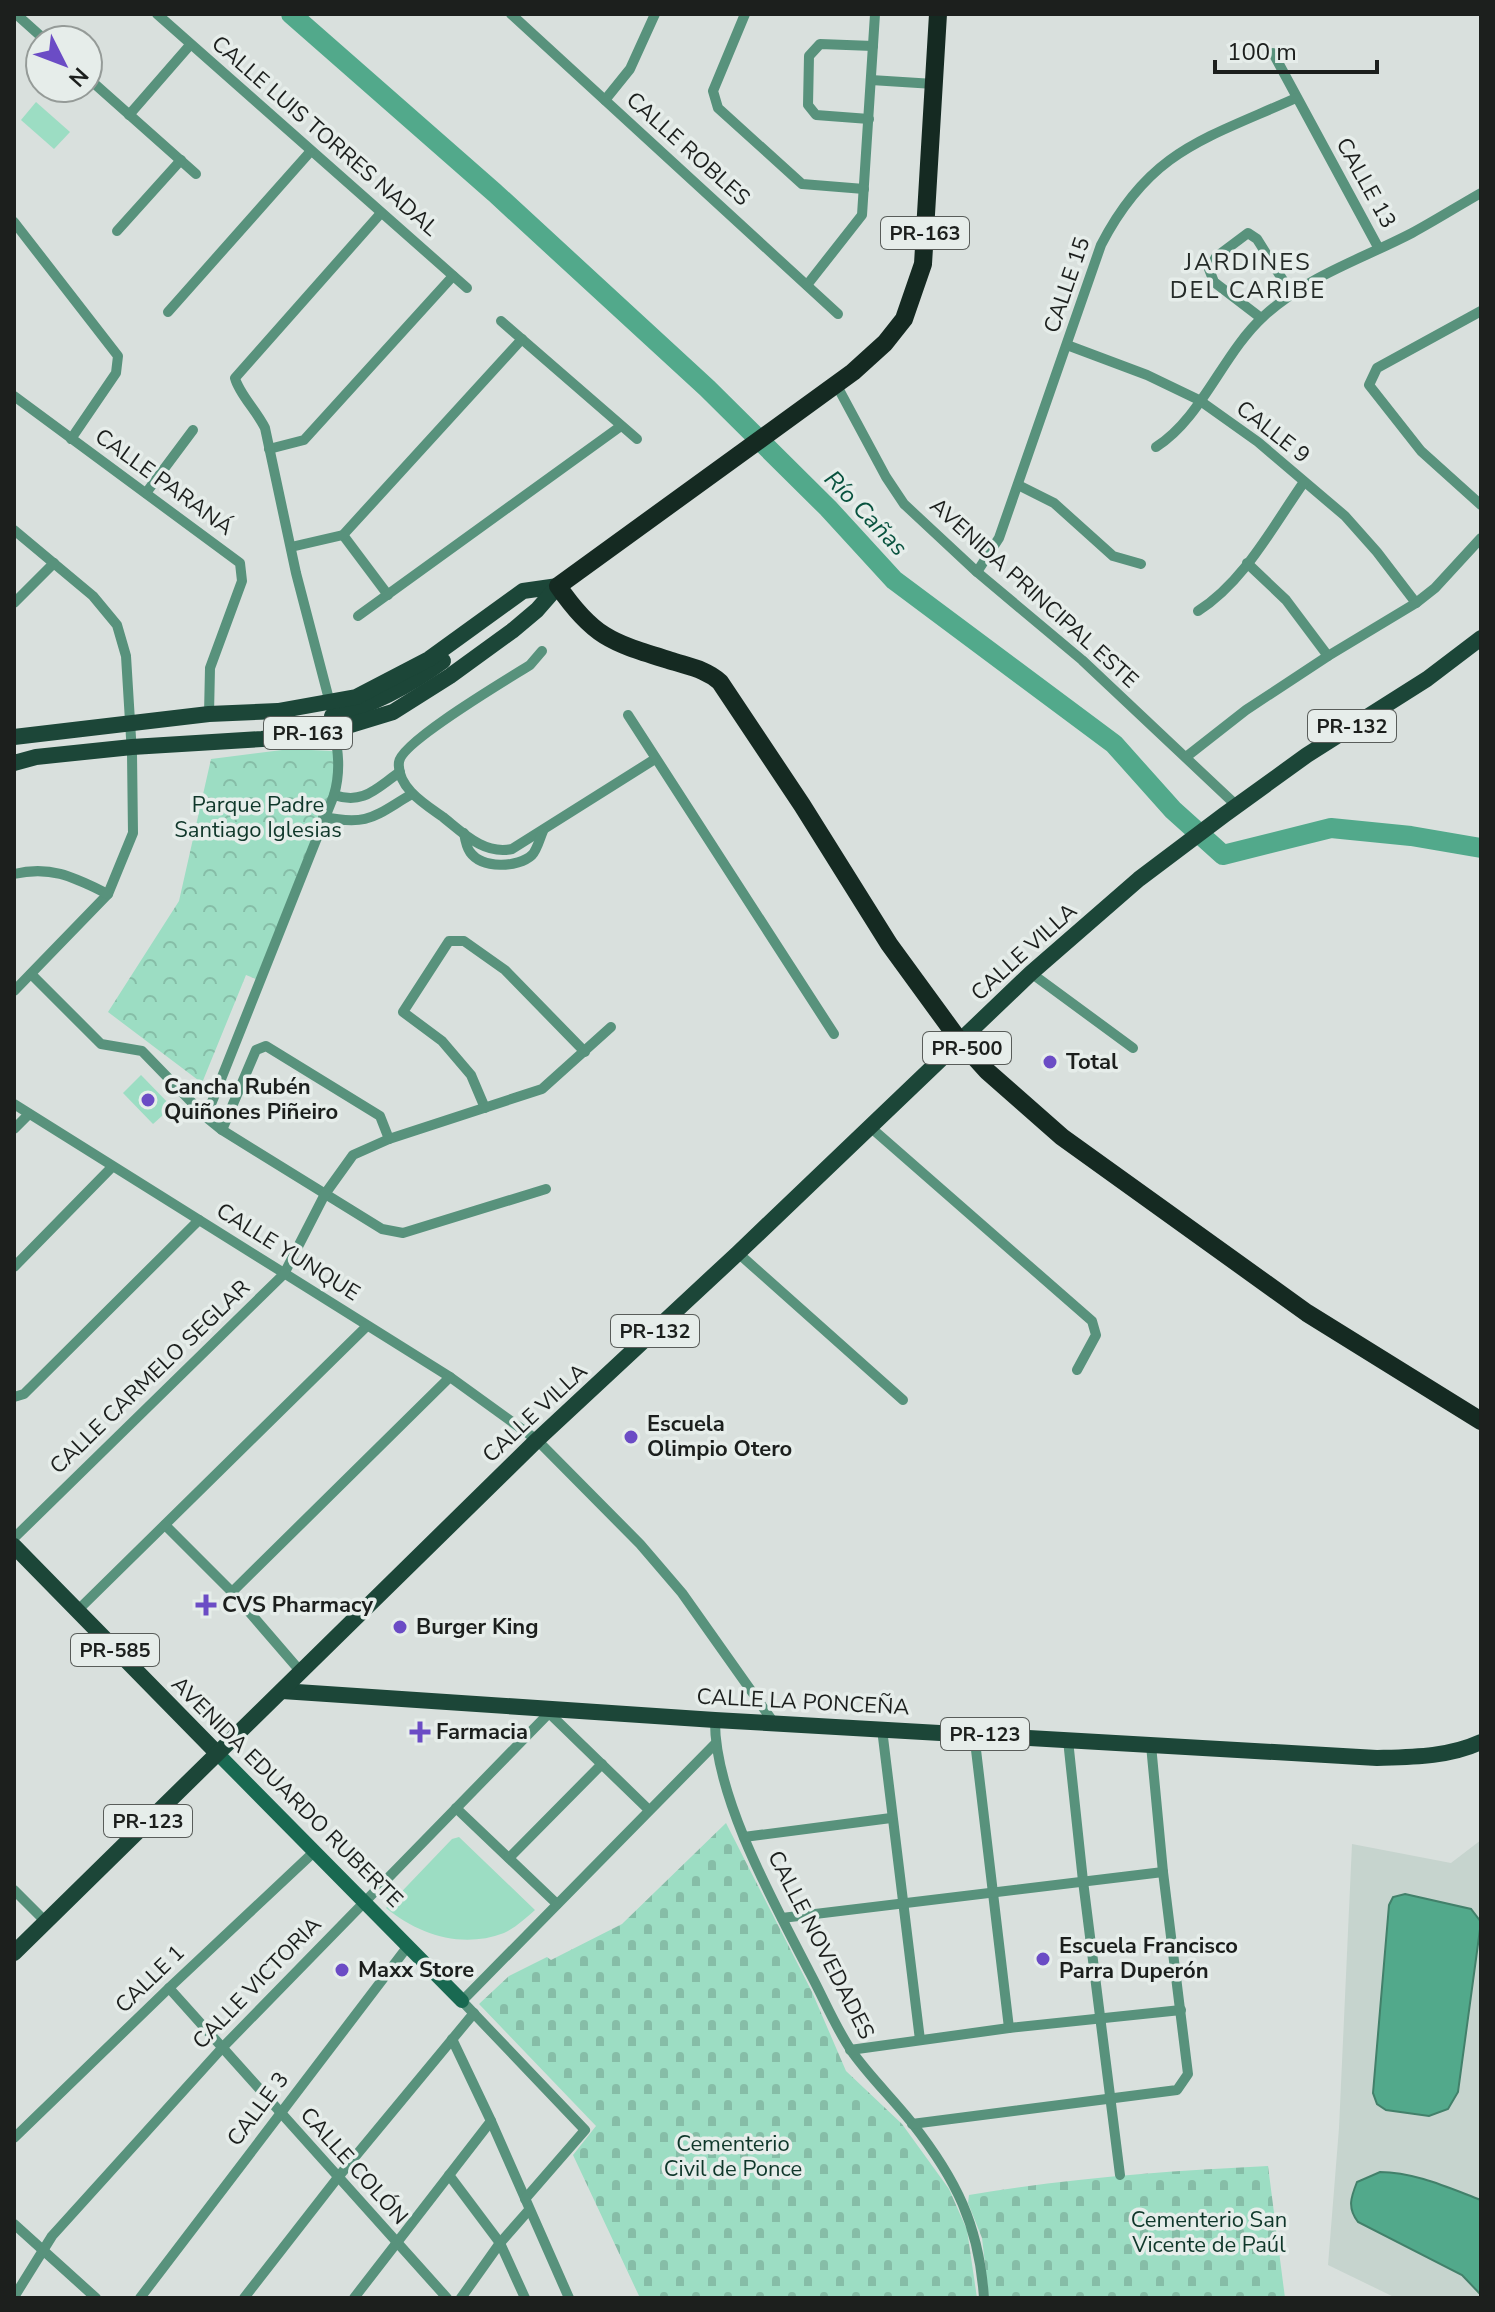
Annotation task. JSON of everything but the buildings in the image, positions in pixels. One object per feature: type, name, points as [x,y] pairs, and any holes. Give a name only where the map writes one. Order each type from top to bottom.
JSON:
[{"type":"highway","name":"PR-163","points":[[558,586],[836,384],[885,343],[904,319],[918,285],[925,245],[938,14]]},
{"type":"highway","name":"PR-500","points":[[558,586],[578,614],[599,634],[702,670],[720,682],[889,944],[959,1040],[987,1071],[1062,1137],[1307,1313],[1481,1421]]},
{"type":"main road","name":"PR-163","points":[[14,763],[36,757],[132,747],[234,741],[332,717],[382,699],[420,678],[444,660],[470,630],[523,591],[558,586]]},
{"type":"main road","name":"PR-163","points":[[14,737],[209,714],[278,711],[332,717],[393,712],[512,631],[537,610],[558,586]]},
{"type":"main road","name":"PR-132","points":[[1230,811],[1307,755],[1427,679],[1481,638]]},
{"type":"main road","name":"CALLE VILLA","points":[[14,1953],[537,1440],[738,1253],[959,1040],[1139,879],[1230,811]]},
{"type":"main road","name":"AVENIDA EDUARDO RUBERTE","points":[[14,1546],[217,1753]]},
{"type":"main road","name":"CALLE LA PONCEÑA","points":[[282,1691],[551,1712],[974,1733],[1377,1758],[1452,1753],[1481,1742]]},
{"type":"street","name":"CALLE LUIS TORRES NADAL","points":[[157,14],[467,288]]},
{"type":"street","name":"CALLE ROBLES","points":[[511,14],[838,314]]},
{"type":"street","points":[[605,100],[630,69],[655,14]]},
{"type":"street","points":[[745,14],[713,91],[718,108],[802,184],[864,189]]},
{"type":"street","points":[[807,285],[862,215],[875,14]]},
{"type":"street","points":[[869,119],[816,115],[808,105],[809,56],[820,44],[873,46]]},
{"type":"street","points":[[129,115],[190,45]]},
{"type":"street","name":"CALLE 13","points":[[1156,447],[1172,437],[1236,346],[1261,318],[1291,293],[1378,247],[1273,53]]},
{"type":"street","points":[[871,80],[934,84]]},
{"type":"street","points":[[104,92],[196,174]]},
{"type":"street","name":"CALLE 15","points":[[977,572],[999,538],[1101,245],[1116,215],[1137,187],[1184,149],[1296,98]]},
{"type":"street","points":[[168,312],[310,152]]},
{"type":"street","points":[[117,231],[181,160]]},
{"type":"street","points":[[1378,247],[1411,233],[1481,193]]},
{"type":"street","points":[[206,1117],[334,795],[339,757],[265,428],[257,411],[237,388],[235,378],[381,213]]},
{"type":"street","points":[[14,222],[118,356],[116,373],[71,439]]},
{"type":"street","points":[[1261,318],[1214,282],[1209,269],[1216,257],[1248,233],[1257,239],[1291,293]]},
{"type":"street","points":[[269,449],[304,440],[453,276]]},
{"type":"street","points":[[1481,311],[1377,368],[1369,385],[1421,451],[1481,505]]},
{"type":"street","points":[[501,321],[637,439]]},
{"type":"street","points":[[291,547],[343,535],[522,339]]},
{"type":"street","name":"CALLE 9","points":[[1067,345],[1147,375],[1199,400],[1258,442],[1345,516],[1416,603]]},
{"type":"street","name":"AVENIDA PRINCIPAL ESTE","points":[[836,384],[904,504],[977,572],[1082,660],[1186,757],[1230,811]]},
{"type":"street","name":"CALLE PARANÁ","points":[[14,396],[240,563],[242,581],[210,668],[209,714]]},
{"type":"street","points":[[358,616],[621,426]]},
{"type":"street","points":[[146,493],[193,430]]},
{"type":"street","points":[[184,441],[195,450]]},
{"type":"street","points":[[1198,611],[1213,601],[1247,563],[1304,482]]},
{"type":"street","points":[[1018,485],[1054,503],[1113,556],[1141,564]]},
{"type":"street","points":[[14,530],[93,596],[117,625],[126,656],[133,833],[108,894],[14,991]]},
{"type":"street","points":[[343,535],[388,595]]},
{"type":"street","points":[[1186,757],[1246,710],[1416,603],[1435,588],[1481,538]]},
{"type":"street","points":[[14,603],[54,563]]},
{"type":"street","points":[[1247,563],[1286,600],[1328,656]]},
{"type":"street","points":[[542,651],[530,665],[423,735],[404,751],[399,761],[400,772],[412,794],[481,845],[499,852],[512,849],[655,759]]},
{"type":"street","points":[[628,715],[834,1034]]},
{"type":"street","points":[[334,795],[360,799],[400,772]]},
{"type":"street","points":[[323,817],[350,822],[365,821],[412,794]]},
{"type":"street","points":[[14,874],[28,871],[66,874],[108,894]]},
{"type":"street","points":[[485,1108],[471,1075],[442,1041],[403,1012],[449,941],[464,941],[505,970],[585,1052]]},
{"type":"street","points":[[1031,973],[1133,1048]]},
{"type":"street","points":[[31,974],[101,1044],[142,1051],[222,1130],[382,1229],[403,1233],[546,1189]]},
{"type":"street","name":"CALLE CARMELO SEGLAR","points":[[14,1538],[284,1274],[325,1194],[353,1155],[389,1139],[542,1089],[611,1027]]},
{"type":"street","points":[[222,1130],[256,1050],[266,1046],[380,1116],[389,1139]]},
{"type":"street","name":"CALLE YUNQUE","points":[[14,1104],[450,1377],[537,1440],[640,1544],[682,1593],[774,1723]]},
{"type":"street","points":[[14,1129],[29,1114]]},
{"type":"street","points":[[869,1126],[1092,1321],[1096,1335],[1077,1370]]},
{"type":"street","points":[[14,1267],[112,1167]]},
{"type":"street","points":[[14,1397],[24,1394],[199,1220]]},
{"type":"street","points":[[738,1253],[903,1400]]},
{"type":"street","points":[[77,1611],[367,1326]]},
{"type":"street","points":[[232,1592],[450,1377]]},
{"type":"street","points":[[165,1525],[232,1592],[301,1672]]},
{"type":"street","points":[[551,1712],[649,1810]]},
{"type":"street","name":"CALLE VICTORIA","points":[[14,2297],[42,2249],[223,2047],[551,1712]]},
{"type":"street","name":"CALLE NOVEDADES","points":[[715,1720],[715,1744],[744,1837],[850,2050],[912,2124],[956,2185],[976,2238],[984,2298]]},
{"type":"street","points":[[882,1729],[920,2040]]},
{"type":"street","points":[[974,1733],[1009,2028]]},
{"type":"street","points":[[1068,1740],[1120,2175]]},
{"type":"street","points":[[461,2298],[527,2204],[585,2130],[462,2001],[715,1744]]},
{"type":"street","points":[[912,2124],[1177,2090],[1188,2074],[1151,1745]]},
{"type":"street","name":"AVENIDA EDUARDO RUBERTE","points":[[217,1753],[462,2001]]},
{"type":"street","points":[[509,1858],[602,1764]]},
{"type":"street","points":[[456,1808],[557,1904]]},
{"type":"street","points":[[744,1837],[891,1818]]},
{"type":"street","name":"CALLE 1","points":[[14,2138],[315,1851]]},
{"type":"street","points":[[782,1918],[1163,1872]]},
{"type":"street","points":[[14,1890],[46,1922]]},
{"type":"street","name":"CALLE 3","points":[[140,2298],[408,1946]]},
{"type":"street","name":"CALLE COLÓN","points":[[169,1988],[447,2298]]},
{"type":"street","points":[[850,2050],[1009,2028],[1181,2010]]},
{"type":"street","points":[[244,2298],[339,2176],[474,2013]]},
{"type":"street","points":[[452,2039],[569,2298]]},
{"type":"street","points":[[354,2298],[491,2121]]},
{"type":"street","points":[[449,2175],[500,2243],[525,2298]]},
{"type":"street","points":[[14,2224],[96,2298]]},
{"type":"shaded area","points":[[1481,1840],[1481,2298],[1396,2298],[1328,2265],[1339,2128],[1352,1844],[1451,1863]]},
{"type":"shaded area","points":[[1405,1894],[1471,1909],[1481,1922],[1458,2092],[1448,2109],[1429,2116],[1386,2110],[1377,2104],[1373,2093],[1389,1905],[1393,1897]]},
{"type":"shaded area","points":[[1380,2172],[1418,2178],[1481,2200],[1481,2295],[1462,2275],[1358,2222],[1351,2202],[1357,2182]]},
{"type":"green space","points":[[34,104],[38,104],[70,132],[54,149],[21,120]]},
{"type":"green space","name":"Parque Padre Santiago Iglesias","points":[[290,749],[332,751],[337,758],[336,779],[256,979],[246,975],[202,1083],[108,1012],[179,901],[211,759]]},
{"type":"green space","name":"Cancha Rubén Quiñones Piñeiro","points":[[141,1075],[172,1107],[153,1124],[123,1093]]},
{"type":"green space","name":"Cementerio Civil de Ponce","points":[[726,1823],[812,1992],[846,2071],[902,2124],[949,2189],[967,2230],[977,2298],[640,2298],[573,2155],[596,2126],[479,2004],[509,1976],[547,1957],[551,1960],[622,1924]]},
{"type":"green space","points":[[459,1837],[535,1910],[504,1933],[472,1940],[442,1937],[412,1926],[386,1908],[452,1839]]},
{"type":"green space","name":"Cementerio San Vicente de Paúl","points":[[1268,2166],[1285,2298],[989,2298],[982,2238],[968,2203],[969,2195],[1118,2176]]},
{"type":"waterway","name":"Río Cañas","points":[[291,14],[495,193],[707,388],[828,508],[894,580],[1114,744],[1173,810],[1223,855],[1331,828],[1411,836],[1481,848]]},
{"type":"place","name":"Total","points":[[1050,1062]]},
{"type":"place","name":"Cancha Rubén Quiñones Piñeiro","points":[[148,1100]]},
{"type":"place","name":"Escuela Olimpio Otero","points":[[631,1437]]},
{"type":"place","name":"CVS Pharmacy","points":[[206,1605]]},
{"type":"place","name":"Burger King","points":[[400,1627]]},
{"type":"place","name":"Farmacia","points":[[420,1732]]},
{"type":"place","name":"Escuela Francisco Parra Duperón","points":[[1043,1959]]},
{"type":"place","name":"Maxx Store","points":[[342,1970]]},
{"type":"district","name":"JARDINES DEL CARIBE","points":[[1248,276]]}]
